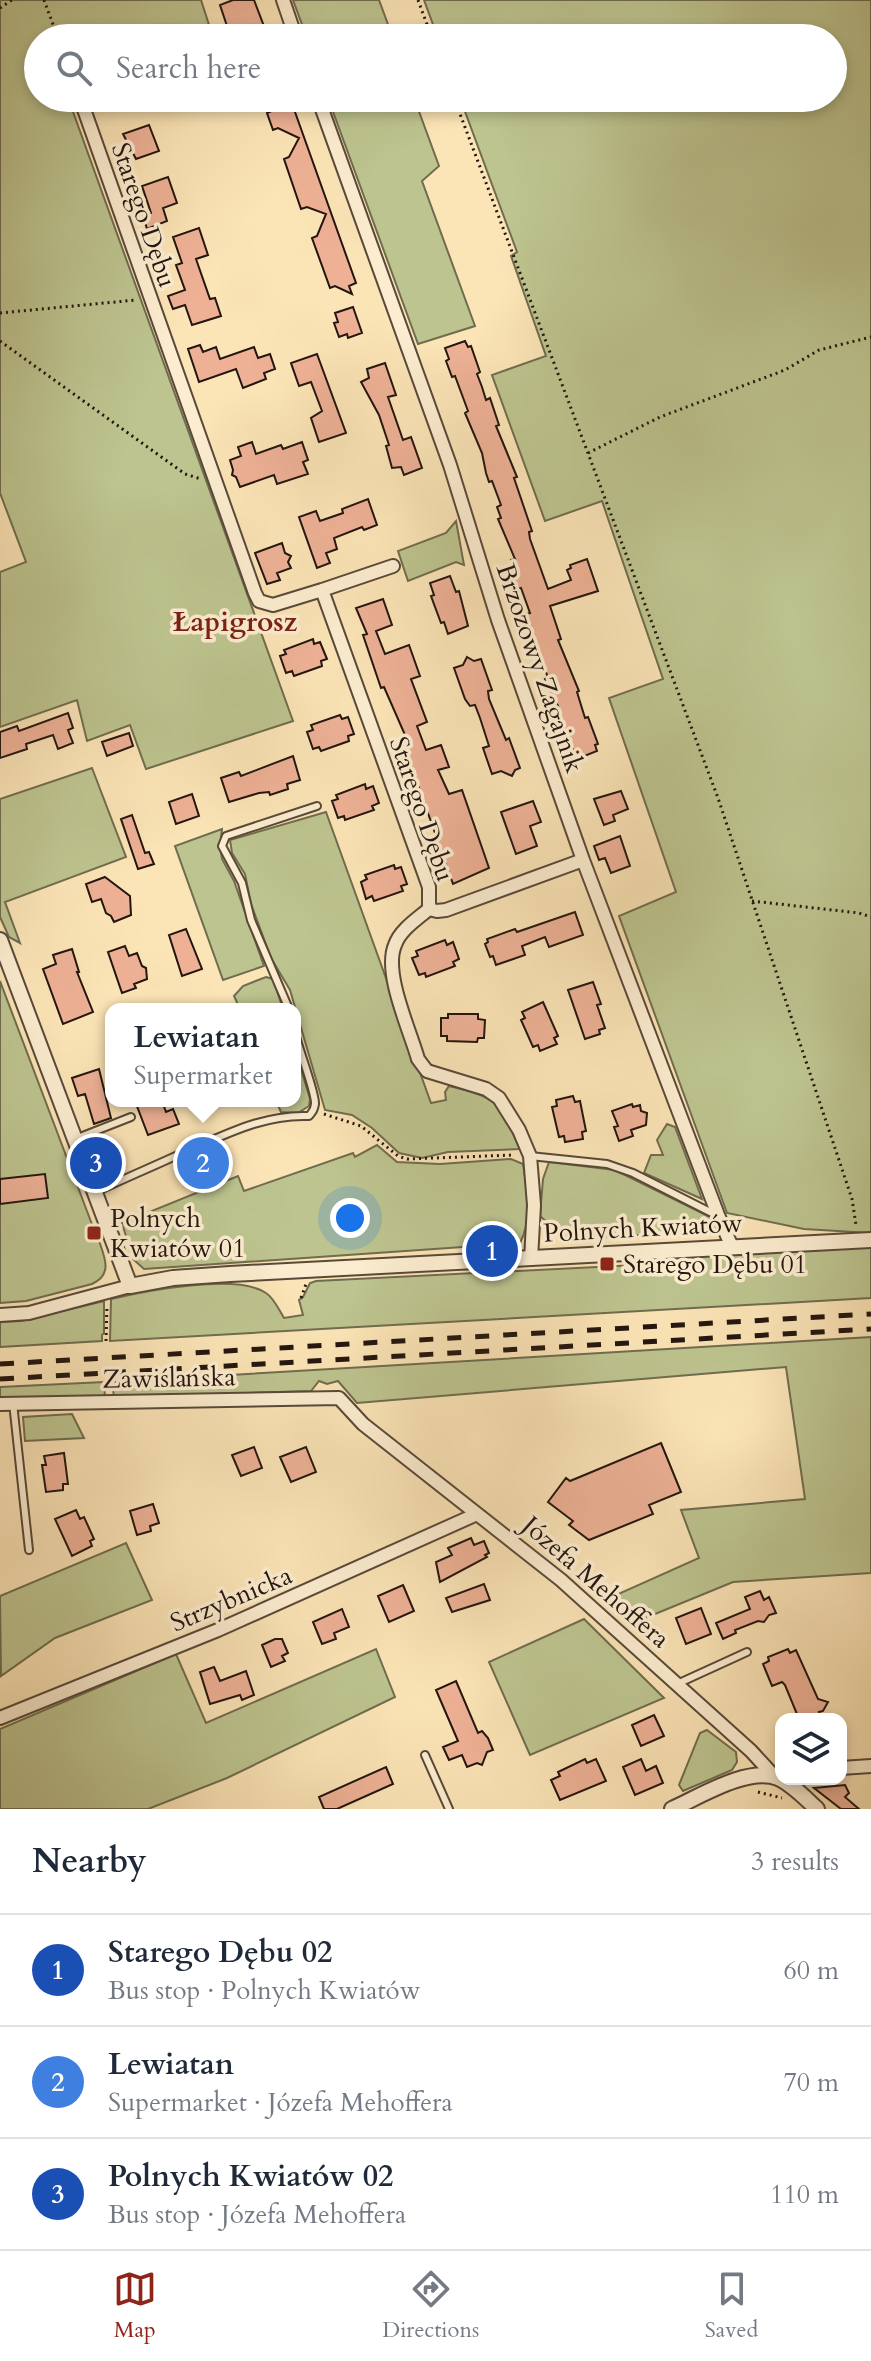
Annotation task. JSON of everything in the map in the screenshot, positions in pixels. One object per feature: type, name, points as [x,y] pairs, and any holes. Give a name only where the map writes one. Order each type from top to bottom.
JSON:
[{"type":"street","points":[[283,0],[291,24]]},
{"type":"street","name":"Starego Dębu","points":[[85,112],[259,601],[273,605],[393,566]]},
{"type":"street","name":"Brzozowy Zagajnik","points":[[323,112],[450,465],[498,620],[583,860],[732,1247]]},
{"type":"street","name":"Starego Dębu","points":[[322,590],[429,887],[429,909],[395,942],[391,957],[392,973],[418,1059],[427,1071],[486,1089],[499,1098],[519,1130],[530,1156],[534,1205],[531,1259]]},
{"type":"street","points":[[429,909],[446,910],[583,860]]},
{"type":"street","points":[[0,940],[130,1286],[29,1313],[0,1315]]},
{"type":"street","name":"Polnych Kwiatów","points":[[130,1286],[173,1278],[230,1274],[864,1240]]},
{"type":"street","name":"Zawiślańska","points":[[7,1403],[339,1398]]},
{"type":"street","name":"Józefa Mehoffera","points":[[339,1398],[363,1424],[561,1580],[775,1773]]},
{"type":"street","name":"Strzybnicka","points":[[0,1718],[218,1630],[477,1514]]},
{"type":"street","points":[[847,1768],[871,1766]]},
{"type":"street","points":[[672,1809],[743,1778],[775,1776]]},
{"type":"street","name":"Józefa Mehoffera","points":[[789,1785],[817,1809]]},
{"type":"lane","points":[[286,1003],[251,920],[242,883],[222,846],[226,836],[317,806]]},
{"type":"lane","points":[[96,1192],[235,1129],[262,1120],[291,1115],[309,1116],[315,1108],[314,1096],[301,1052]]},
{"type":"lane","points":[[75,1139],[131,1117]]},
{"type":"lane","points":[[530,1156],[607,1164],[633,1173],[718,1215]]},
{"type":"lane","points":[[7,1403],[29,1550]]},
{"type":"lane","points":[[677,1684],[747,1652]]},
{"type":"lane","points":[[425,1755],[449,1809]]},
{"type":"path","points":[[0,8],[12,0]]},
{"type":"path","points":[[44,0],[53,24]]},
{"type":"path","points":[[418,0],[427,24]]},
{"type":"path","points":[[459,112],[718,798],[864,1240]]},
{"type":"path","points":[[0,313],[139,300],[149,296]]},
{"type":"path","points":[[588,453],[660,417],[785,370],[819,350],[871,337]]},
{"type":"path","points":[[0,341],[185,474],[215,483]]},
{"type":"path","points":[[752,901],[871,917]]},
{"type":"path","points":[[312,1113],[344,1118],[361,1126],[398,1156],[407,1159],[530,1156]]},
{"type":"path","points":[[106,1292],[106,1341]]},
{"type":"path","points":[[745,1790],[784,1799]]},
{"type":"green space","points":[[0,0],[201,0],[209,24],[24,24],[24,112],[73,112],[293,721],[146,769],[130,725],[87,741],[77,700],[0,727],[0,572],[26,562],[0,493]]},
{"type":"green space","points":[[293,0],[379,0],[388,24],[302,24]]},
{"type":"green space","points":[[424,0],[871,0],[871,1233],[804,1229],[727,1213],[619,916],[676,892],[609,698],[663,679],[602,501],[545,521],[492,375],[546,356],[511,256],[517,252],[465,112],[847,112],[847,24],[433,24]]},
{"type":"green space","points":[[333,112],[419,112],[439,166],[422,181],[475,326],[418,344]]},
{"type":"green space","points":[[456,521],[464,565],[456,562],[408,581],[398,551],[446,533]]},
{"type":"green space","points":[[92,768],[126,857],[5,902],[20,943],[9,937],[0,917],[0,799]]},
{"type":"green space","points":[[326,812],[431,1103],[446,1100],[445,1092],[449,1086],[479,1094],[502,1112],[520,1149],[448,1152],[422,1158],[399,1153],[372,1128],[352,1115],[325,1110],[301,1028],[301,1003],[294,1003],[290,990],[271,958],[251,904],[245,874],[232,853],[230,840]]},
{"type":"green space","points":[[222,829],[222,859],[234,881],[264,966],[223,980],[175,846]]},
{"type":"green space","points":[[266,977],[273,979],[281,1003],[237,1003],[234,996],[243,986]]},
{"type":"green space","points":[[0,981],[93,1227],[90,1229],[94,1239],[98,1238],[106,1264],[103,1275],[92,1284],[26,1301],[0,1303]]},
{"type":"green space","points":[[301,1069],[310,1099],[309,1106],[298,1113],[281,1112],[279,1107],[301,1107]]},
{"type":"green space","points":[[667,1124],[675,1127],[702,1199],[644,1173],[651,1155],[663,1155],[657,1140]]},
{"type":"green space","points":[[377,1145],[397,1162],[440,1164],[511,1159],[523,1164],[527,1215],[520,1243],[144,1269],[133,1259],[122,1223],[238,1176],[244,1191],[353,1153],[355,1157]]},
{"type":"green space","points":[[549,1162],[615,1170],[710,1217],[707,1231],[566,1239],[540,1216],[543,1179]]},
{"type":"green space","points":[[871,1246],[871,1298],[110,1341],[111,1299],[167,1288],[213,1284],[252,1287],[269,1295],[284,1318],[303,1315],[299,1300],[310,1283],[316,1281],[637,1265],[644,1263],[644,1259]]},
{"type":"green space","points":[[104,1301],[102,1341],[0,1347],[0,1322],[21,1321]]},
{"type":"green space","points":[[871,1337],[871,1573],[733,1582],[638,1621],[616,1595],[699,1558],[681,1510],[805,1499],[786,1367],[357,1403],[338,1381],[327,1384],[319,1381],[311,1391],[114,1397],[112,1382]]},
{"type":"green space","points":[[104,1382],[105,1397],[0,1397],[0,1387]]},
{"type":"green space","points":[[72,1414],[84,1438],[25,1441],[23,1417]]},
{"type":"green space","points":[[126,1543],[152,1600],[55,1638],[1,1676],[0,1596]]},
{"type":"green space","points":[[584,1619],[664,1698],[530,1755],[489,1662]]},
{"type":"green space","points":[[376,1649],[395,1697],[227,1778],[148,1809],[0,1809],[0,1729],[176,1654],[206,1723]]},
{"type":"green space","points":[[707,1730],[736,1752],[737,1762],[732,1770],[683,1791],[679,1785],[700,1733]]},
{"type":"building","points":[[233,0],[254,0],[263,24],[226,24],[220,5]]},
{"type":"building","points":[[295,112],[356,283],[349,286],[352,294],[335,286],[330,288],[312,238],[317,236],[326,214],[307,207],[301,209],[284,159],[289,157],[299,138],[278,128],[273,130],[267,113]]},
{"type":"building","points":[[149,125],[159,151],[136,159],[123,134]]},
{"type":"building","points":[[168,177],[177,203],[163,208],[167,221],[147,229],[143,216],[151,213],[142,186]]},
{"type":"building","points":[[199,228],[208,255],[196,259],[210,299],[215,298],[221,316],[192,325],[185,305],[173,309],[168,296],[185,290],[176,265],[182,263],[173,237]]},
{"type":"building","points":[[353,307],[362,333],[348,338],[347,334],[339,337],[334,323],[338,322],[335,313]]},
{"type":"building","points":[[465,341],[468,347],[471,346],[486,400],[490,398],[499,425],[496,426],[517,477],[514,478],[532,531],[529,532],[530,539],[548,589],[571,580],[567,570],[571,568],[570,565],[587,559],[598,591],[550,606],[561,639],[558,640],[579,691],[585,718],[588,717],[598,744],[595,745],[597,751],[577,759],[570,748],[558,706],[545,679],[548,678],[536,642],[533,643],[527,627],[530,626],[526,614],[530,613],[521,588],[518,589],[515,581],[511,560],[515,559],[498,519],[501,518],[497,507],[501,505],[492,481],[489,482],[455,376],[452,377],[446,361],[449,359],[445,348]]},
{"type":"building","points":[[200,345],[203,352],[216,347],[220,359],[254,347],[258,358],[270,354],[275,369],[264,373],[266,379],[243,388],[236,369],[199,382],[188,349]]},
{"type":"building","points":[[317,354],[346,433],[319,442],[311,418],[322,411],[311,382],[299,386],[291,363]]},
{"type":"building","points":[[385,363],[396,395],[388,397],[403,440],[411,437],[422,468],[404,475],[401,467],[392,468],[386,446],[389,445],[379,415],[361,382],[369,378],[367,369]]},
{"type":"building","points":[[252,442],[256,454],[302,442],[308,460],[303,462],[308,474],[277,484],[274,475],[240,487],[232,475],[230,460],[241,456],[238,447]]},
{"type":"building","points":[[368,499],[377,525],[364,530],[362,527],[334,538],[337,549],[326,553],[330,563],[317,568],[299,517],[316,511],[320,521]]},
{"type":"building","points":[[282,543],[285,553],[291,556],[288,562],[291,568],[277,573],[280,580],[267,584],[255,553]]},
{"type":"building","points":[[450,576],[456,592],[459,591],[468,626],[448,634],[431,596],[434,595],[430,583]]},
{"type":"building","points":[[383,599],[392,625],[376,631],[385,654],[409,645],[420,676],[411,679],[427,722],[417,726],[426,750],[441,745],[449,767],[438,770],[449,794],[462,790],[489,868],[453,884],[412,768],[409,769],[405,746],[409,744],[384,687],[381,688],[363,635],[367,634],[356,608]]},
{"type":"building","points":[[313,639],[314,644],[320,642],[327,659],[321,661],[322,666],[294,676],[292,671],[286,673],[280,656],[286,654],[284,650]]},
{"type":"building","points":[[467,657],[474,661],[481,659],[492,690],[488,691],[489,699],[520,768],[512,776],[501,771],[492,774],[483,748],[489,746],[480,718],[475,705],[470,706],[465,699],[454,668],[463,665]]},
{"type":"building","points":[[68,713],[73,728],[68,730],[73,743],[58,749],[53,735],[26,744],[27,749],[0,758],[0,732],[17,726],[19,731]]},
{"type":"building","points":[[340,715],[342,719],[348,717],[354,734],[348,736],[349,741],[321,751],[319,747],[313,749],[307,732],[313,730],[311,725]]},
{"type":"building","points":[[129,733],[133,746],[107,756],[102,742]]},
{"type":"building","points":[[293,756],[300,780],[287,784],[288,789],[229,802],[221,778],[239,772],[241,776]]},
{"type":"building","points":[[365,784],[366,789],[373,786],[379,803],[372,806],[374,810],[345,820],[344,816],[338,818],[332,801],[338,799],[336,795]]},
{"type":"building","points":[[621,791],[628,809],[613,815],[615,821],[604,825],[594,799]]},
{"type":"building","points":[[192,794],[199,816],[176,824],[169,802]]},
{"type":"building","points":[[533,801],[541,822],[530,826],[537,846],[516,854],[501,812]]},
{"type":"building","points":[[132,815],[145,853],[149,852],[154,864],[138,869],[121,819]]},
{"type":"building","points":[[620,836],[630,866],[611,873],[605,858],[599,860],[594,846]]},
{"type":"building","points":[[394,865],[395,869],[401,867],[407,884],[401,886],[403,891],[374,901],[372,896],[366,899],[361,882],[367,879],[365,875]]},
{"type":"building","points":[[105,877],[130,896],[131,915],[114,922],[106,913],[101,899],[92,902],[86,884]]},
{"type":"building","points":[[575,912],[583,935],[549,947],[545,937],[522,946],[525,955],[496,965],[493,956],[490,957],[485,944],[487,939]]},
{"type":"building","points":[[186,929],[202,969],[182,976],[169,935]]},
{"type":"building","points":[[445,940],[447,945],[453,942],[459,959],[453,962],[455,966],[426,977],[425,973],[419,975],[412,958],[418,956],[416,951]]},
{"type":"building","points":[[125,946],[129,956],[137,953],[142,966],[146,968],[147,979],[134,984],[136,988],[122,993],[108,952]]},
{"type":"building","points":[[72,949],[77,972],[93,1012],[63,1024],[43,969],[56,964],[53,955]]},
{"type":"building","points":[[593,982],[605,1028],[599,1030],[600,1034],[585,1039],[568,990]]},
{"type":"building","points":[[543,1002],[558,1036],[554,1038],[557,1044],[540,1051],[538,1045],[533,1047],[521,1020],[525,1018],[522,1012]]},
{"type":"building","points":[[448,1014],[478,1014],[478,1019],[485,1020],[484,1038],[478,1038],[477,1042],[447,1041],[447,1036],[441,1036],[441,1018],[448,1018]]},
{"type":"building","points":[[99,1069],[105,1107],[108,1107],[111,1118],[94,1124],[85,1094],[78,1096],[72,1078]]},
{"type":"building","points":[[573,1096],[575,1102],[580,1101],[586,1131],[582,1132],[583,1139],[565,1142],[564,1136],[559,1137],[552,1107],[557,1106],[556,1100]]},
{"type":"building","points":[[632,1104],[633,1107],[640,1105],[641,1111],[647,1113],[646,1125],[631,1130],[633,1136],[619,1141],[614,1127],[618,1126],[612,1111]]},
{"type":"building","points":[[137,1107],[164,1107],[166,1112],[173,1109],[179,1124],[148,1135]]},
{"type":"building","points":[[220,1153],[228,1173],[190,1185],[183,1168]]},
{"type":"building","points":[[45,1174],[48,1198],[0,1204],[0,1179]]},
{"type":"building","points":[[661,1443],[681,1492],[649,1505],[653,1514],[589,1540],[569,1525],[573,1521],[548,1502],[566,1478],[570,1481]]},
{"type":"building","points":[[254,1447],[262,1468],[241,1476],[232,1455]]},
{"type":"building","points":[[306,1447],[316,1472],[291,1482],[280,1457]]},
{"type":"building","points":[[64,1453],[68,1484],[63,1484],[63,1490],[46,1492],[42,1465],[46,1465],[44,1456]]},
{"type":"building","points":[[153,1504],[159,1523],[150,1526],[151,1531],[137,1535],[130,1511]]},
{"type":"building","points":[[76,1510],[80,1519],[84,1517],[94,1539],[90,1541],[92,1546],[72,1556],[55,1519]]},
{"type":"building","points":[[471,1538],[474,1545],[484,1541],[489,1553],[485,1555],[487,1557],[440,1582],[436,1562],[452,1555],[448,1548]]},
{"type":"building","points":[[484,1584],[490,1600],[452,1612],[446,1598]]},
{"type":"building","points":[[403,1585],[414,1611],[389,1622],[378,1596]]},
{"type":"building","points":[[760,1591],[764,1600],[769,1597],[776,1613],[769,1615],[764,1622],[758,1621],[735,1630],[736,1633],[723,1639],[716,1623],[750,1609],[745,1597]]},
{"type":"building","points":[[701,1608],[711,1634],[686,1644],[676,1618]]},
{"type":"building","points":[[342,1609],[349,1627],[334,1633],[336,1639],[322,1644],[313,1622]]},
{"type":"building","points":[[282,1639],[288,1653],[282,1656],[285,1661],[271,1667],[262,1645]]},
{"type":"building","points":[[788,1649],[790,1653],[796,1650],[818,1699],[828,1702],[823,1711],[797,1713],[785,1685],[782,1682],[772,1686],[763,1664],[769,1661],[768,1657]]},
{"type":"building","points":[[214,1667],[220,1681],[246,1671],[254,1695],[242,1700],[240,1695],[210,1704],[200,1672]]},
{"type":"building","points":[[456,1681],[478,1733],[482,1731],[493,1750],[487,1752],[482,1765],[477,1763],[467,1767],[462,1755],[449,1760],[443,1747],[458,1741],[436,1690]]},
{"type":"building","points":[[654,1715],[664,1736],[641,1746],[632,1725]]},
{"type":"building","points":[[585,1759],[587,1763],[596,1759],[606,1781],[560,1800],[551,1780],[560,1776],[558,1772]]},
{"type":"building","points":[[641,1759],[646,1771],[656,1766],[663,1783],[635,1795],[623,1767]]},
{"type":"building","points":[[386,1767],[393,1784],[337,1809],[324,1809],[319,1797]]},
{"type":"building","points":[[845,1785],[849,1793],[845,1797],[859,1809],[841,1809],[814,1788]]},
{"type":"railway","points":[[0,1364],[871,1314]]},
{"type":"railway","points":[[0,1379],[871,1329]]},
{"type":"place","name":"Polnych Kwiatów 02","points":[[96,1163]]},
{"type":"place","name":"Lewiatan","points":[[203,1163]]},
{"type":"place","name":"Polnych Kwiatów 01","points":[[94,1233]]},
{"type":"place","name":"Starego Dębu 02","points":[[492,1251]]},
{"type":"place","name":"Starego Dębu 01","points":[[607,1264]]},
{"type":"district","name":"Łapigrosz","points":[[235,622]]}]
